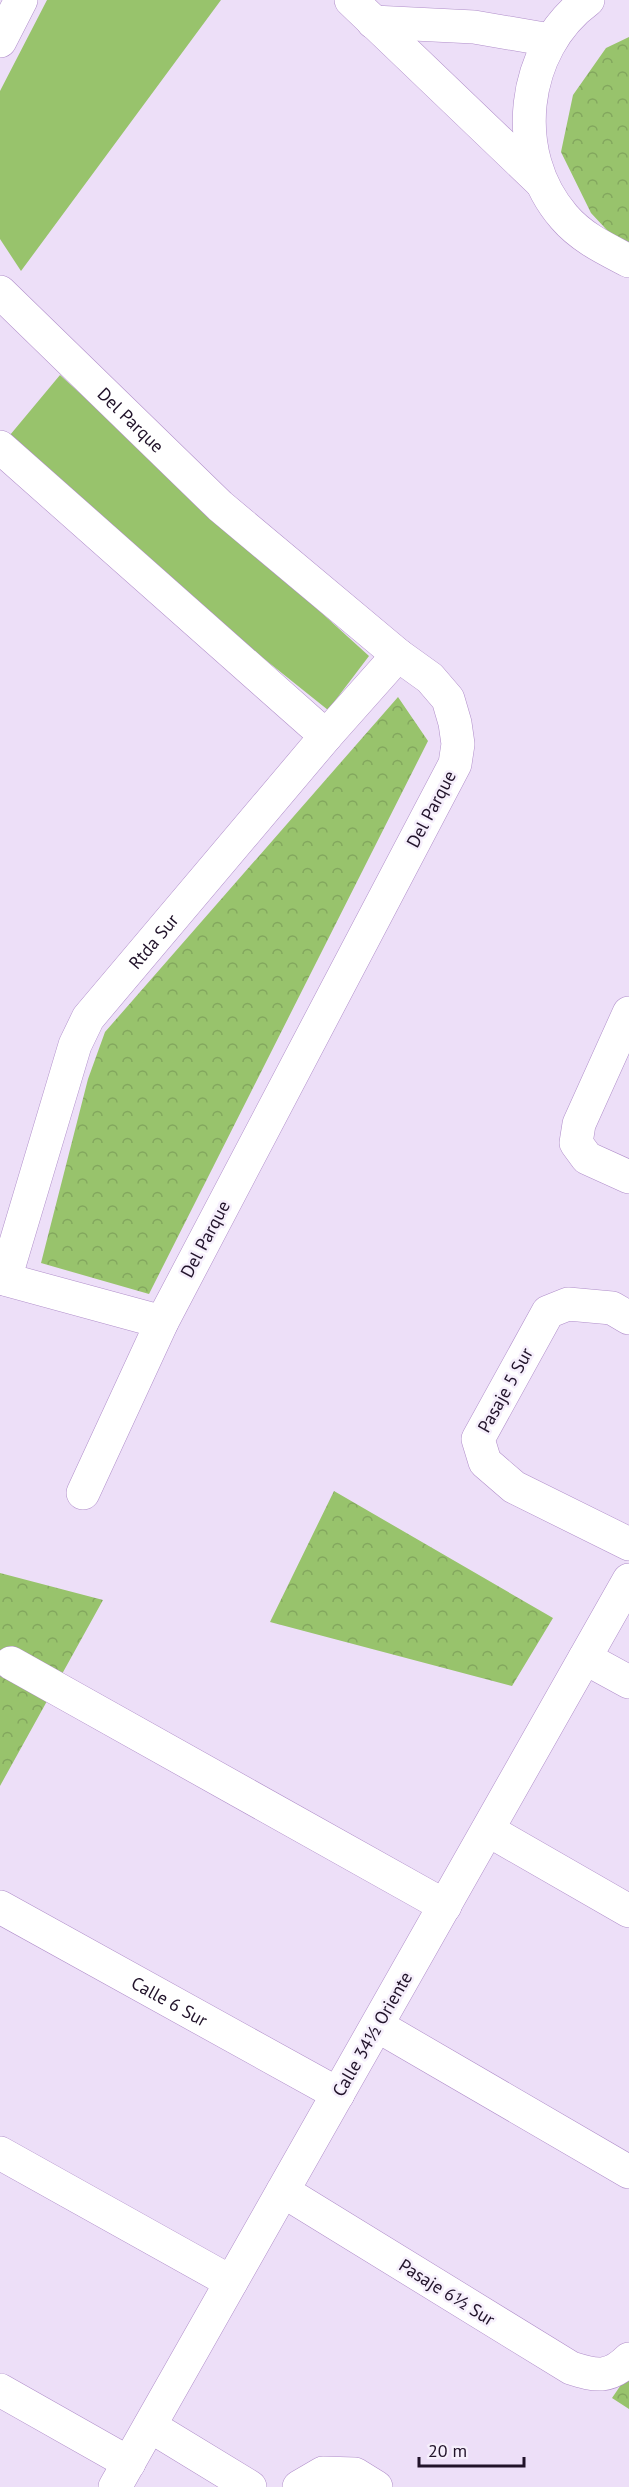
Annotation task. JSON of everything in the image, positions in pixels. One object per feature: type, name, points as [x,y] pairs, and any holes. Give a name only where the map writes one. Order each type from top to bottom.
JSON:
[{"type":"street","points":[[0,40],[21,0]]},
{"type":"street","points":[[542,183],[528,135],[531,86],[550,40],[574,10],[588,0]]},
{"type":"street","points":[[362,11],[550,40]]},
{"type":"street","points":[[362,11],[542,183],[564,217],[595,244],[629,261]]},
{"type":"street","name":"Del Parque","points":[[0,292],[220,506],[398,655],[430,678],[448,699],[458,744],[455,764],[162,1322],[84,1493]]},
{"type":"street","points":[[0,447],[326,736]]},
{"type":"street","name":"Rtda Sur","points":[[3,1278],[75,1045],[88,1018],[326,736],[398,655]]},
{"type":"street","points":[[629,1014],[579,1124],[576,1143],[587,1158],[629,1177]]},
{"type":"street","points":[[3,1278],[162,1322]]},
{"type":"street","name":"Pasaje 5 Sur","points":[[629,1318],[612,1308],[568,1304],[548,1312],[478,1439],[485,1462],[514,1487],[629,1545]]},
{"type":"street","name":"Calle 34½ Oriente","points":[[122,2480],[231,2282],[629,1580]]},
{"type":"street","points":[[585,1658],[629,1682]]},
{"type":"street","points":[[11,1662],[445,1906]]},
{"type":"street","points":[[488,1830],[629,1911]]},
{"type":"street","name":"Calle 6 Sur","points":[[0,1907],[338,2094]]},
{"type":"street","points":[[378,2026],[629,2172]]},
{"type":"street","points":[[0,2153],[231,2282]]},
{"type":"street","name":"Pasaje 6½ Sur","points":[[283,2191],[571,2368],[594,2375],[623,2365]]},
{"type":"street","points":[[0,2390],[122,2480]]},
{"type":"street","points":[[150,2426],[250,2487]]},
{"type":"street","points":[[311,2480],[355,2474],[376,2487]]},
{"type":"green space","points":[[47,0],[221,0],[21,271],[0,239],[0,91]]},
{"type":"green space","points":[[629,37],[629,247],[618,242],[591,213],[561,152],[573,95],[606,48]]},
{"type":"green space","points":[[60,375],[369,656],[328,710],[0,447]]},
{"type":"green space","points":[[398,697],[428,741],[149,1294],[41,1263],[88,1079],[105,1032]]},
{"type":"green space","points":[[334,1491],[553,1618],[512,1686],[270,1622]]},
{"type":"green space","points":[[0,1573],[103,1600],[0,1786]]},
{"type":"green space","points":[[629,2373],[629,2409],[612,2398]]}]
